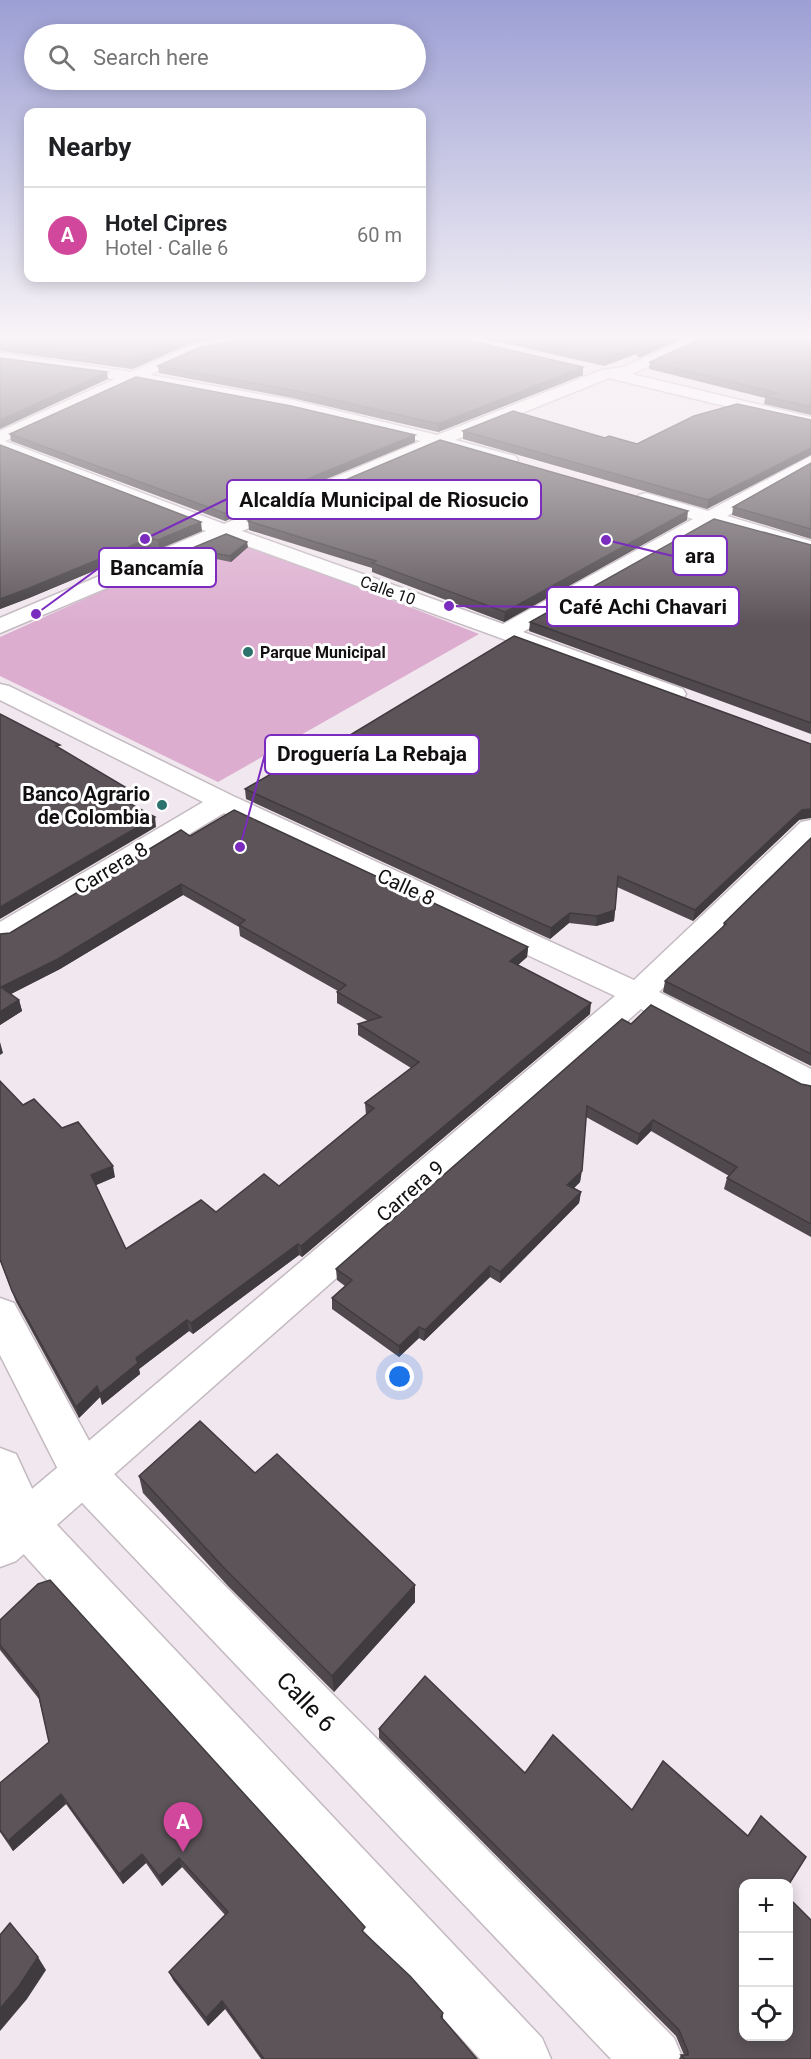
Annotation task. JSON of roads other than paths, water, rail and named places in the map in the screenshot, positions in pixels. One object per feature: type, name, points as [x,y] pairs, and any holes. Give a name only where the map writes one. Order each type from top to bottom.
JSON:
[{"type":"street","points":[[405,432],[530,466]]},
{"type":"street","points":[[0,626],[221,530],[457,432]]},
{"type":"street","name":"Calle 10","points":[[0,445],[221,530],[691,700]]},
{"type":"street","points":[[506,632],[811,461]]},
{"type":"street","points":[[632,495],[811,547]]},
{"type":"street","name":"Calle 8","points":[[0,691],[223,802],[638,994],[811,1084]]},
{"type":"street","name":"Carrera 8","points":[[0,934],[223,802]]},
{"type":"street","name":"Carrera 9","points":[[12,1534],[638,994],[811,828]]},
{"type":"street","name":"Calle 6","points":[[0,1315],[83,1473],[653,2059]]},
{"type":"street","points":[[0,1468],[12,1534],[521,2059]]},
{"type":"place","name":"Alcaldía Municipal de Riosucio","points":[[145,539]]},
{"type":"place","name":"ara","points":[[606,540]]},
{"type":"place","name":"Café Achi Chavari","points":[[449,606]]},
{"type":"place","name":"Bancamía","points":[[36,614]]},
{"type":"place","name":"Parque Municipal","points":[[248,652]]},
{"type":"place","name":"Banco Agrario de Colombia","points":[[162,805]]},
{"type":"place","name":"Droguería La Rebaja","points":[[240,847]]},
{"type":"place","name":"Hotel Cipres","points":[[183,1852]]}]
